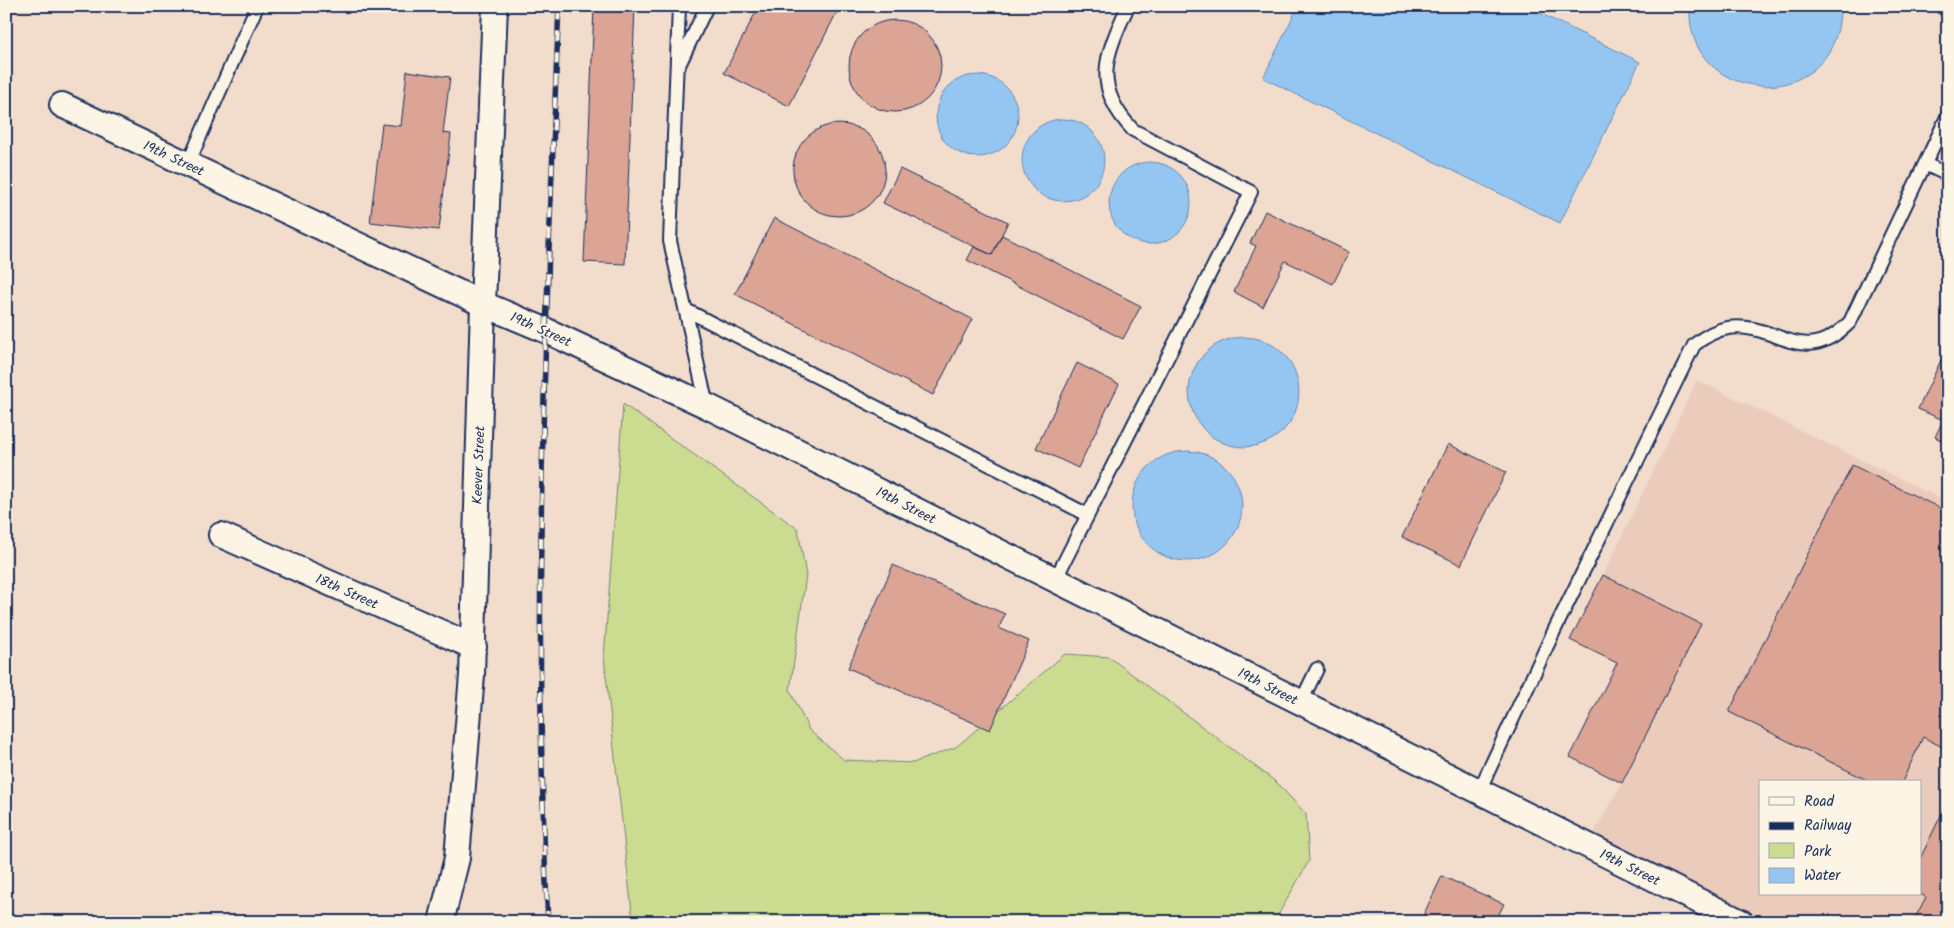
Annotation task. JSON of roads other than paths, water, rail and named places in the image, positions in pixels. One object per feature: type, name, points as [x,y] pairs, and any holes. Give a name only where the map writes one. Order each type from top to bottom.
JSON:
[{"type":"street","name":"Keever Street","points":[[441,922],[457,858],[474,647],[483,304],[495,6]]},
{"type":"street","name":"19th Street","points":[[62,105],[483,304],[545,330],[707,406],[1741,922]]},
{"type":"street","name":"18th Street","points":[[221,535],[474,647]]},
{"type":"lane","points":[[188,164],[257,6]]},
{"type":"lane","points":[[679,6],[670,241],[707,406]]},
{"type":"lane","points":[[677,69],[707,6]]},
{"type":"lane","points":[[1055,580],[1251,192],[1133,130],[1119,115],[1109,95],[1105,68],[1111,43],[1128,6]]},
{"type":"lane","points":[[1940,6],[1948,11]]},
{"type":"lane","points":[[1478,791],[1694,345],[1709,334],[1728,328],[1751,329],[1793,343],[1816,344],[1836,335],[1850,322],[1948,114]]},
{"type":"lane","points":[[1924,164],[1948,175]]},
{"type":"lane","points":[[686,310],[1088,515]]},
{"type":"lane","points":[[1300,702],[1317,669]]},
{"type":"water","points":[[1298,6],[1525,6],[1640,62],[1560,223],[1263,78]]},
{"type":"water","points":[[1593,6],[1638,6],[1625,10]]},
{"type":"water","points":[[1690,6],[1840,6],[1834,42],[1817,67],[1792,81],[1764,86],[1735,80],[1711,65],[1695,40]]},
{"type":"water","points":[[977,75],[993,79],[1006,87],[1014,100],[1018,116],[1014,132],[1006,145],[993,153],[977,157],[961,153],[948,145],[940,132],[936,116],[940,100],[948,87],[961,79]]},
{"type":"water","points":[[1063,119],[1079,122],[1092,131],[1101,144],[1104,160],[1101,176],[1092,189],[1079,198],[1063,201],[1047,198],[1034,189],[1025,176],[1022,160],[1025,144],[1034,131],[1047,122]]},
{"type":"water","points":[[1150,162],[1166,166],[1179,174],[1187,187],[1191,203],[1187,219],[1179,232],[1166,240],[1150,244],[1134,240],[1121,232],[1113,219],[1109,203],[1113,187],[1121,174],[1134,166]]},
{"type":"water","points":[[1244,337],[1265,341],[1283,353],[1295,371],[1299,392],[1295,413],[1283,431],[1265,443],[1244,447],[1223,443],[1205,431],[1193,413],[1189,392],[1193,371],[1205,353],[1223,341]]},
{"type":"water","points":[[1187,451],[1208,455],[1226,467],[1238,485],[1242,506],[1238,527],[1226,545],[1208,557],[1187,561],[1166,557],[1148,545],[1136,527],[1132,506],[1136,485],[1148,467],[1166,455]]},
{"type":"railway","points":[[548,922],[541,693],[542,464],[559,6]]}]
